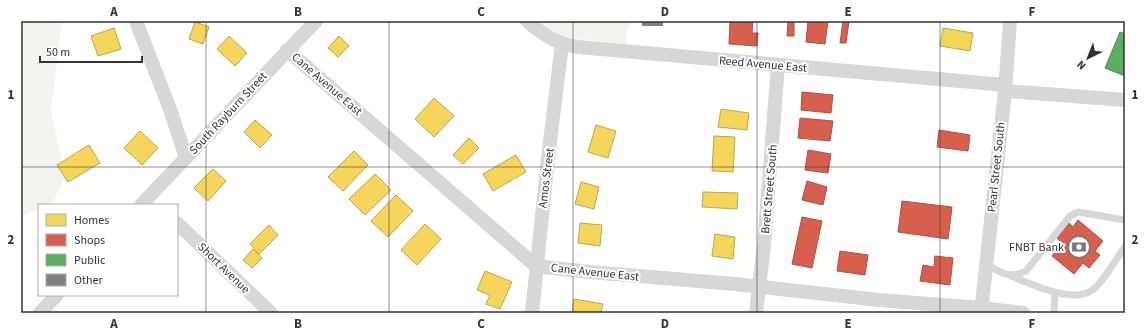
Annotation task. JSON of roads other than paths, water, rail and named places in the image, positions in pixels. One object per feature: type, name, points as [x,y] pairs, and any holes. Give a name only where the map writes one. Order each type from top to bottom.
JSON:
[{"type":"street","points":[[136,21],[171,112],[186,158]]},
{"type":"street","name":"South Rayburn Street","points":[[149,203],[186,158],[316,21]]},
{"type":"street","name":"Reed Avenue East","points":[[528,21],[547,37],[562,44],[578,47],[778,65],[1125,100]]},
{"type":"street","name":"Pearl Street South","points":[[981,310],[1005,88],[1010,21]]},
{"type":"street","name":"Amos Street","points":[[532,313],[536,266],[562,44]]},
{"type":"street","name":"Cane Avenue East","points":[[287,50],[536,266],[758,286],[879,300],[1023,313]]},
{"type":"street","name":"Brett Street South","points":[[756,313],[765,230],[778,65]]},
{"type":"street","name":"Short Avenue","points":[[178,224],[271,313]]},
{"type":"street","points":[[42,312],[56,296]]},
{"type":"lane","points":[[1008,275],[1020,274],[1026,271],[1070,216],[1078,212],[1125,220]]},
{"type":"lane","points":[[986,263],[996,271],[1055,293],[1067,295],[1085,294],[1095,288],[1125,247]]},
{"type":"lane","points":[[1054,313],[1055,293]]},
{"type":"place","name":"FNBT Bank","points":[[1079,247]]}]
